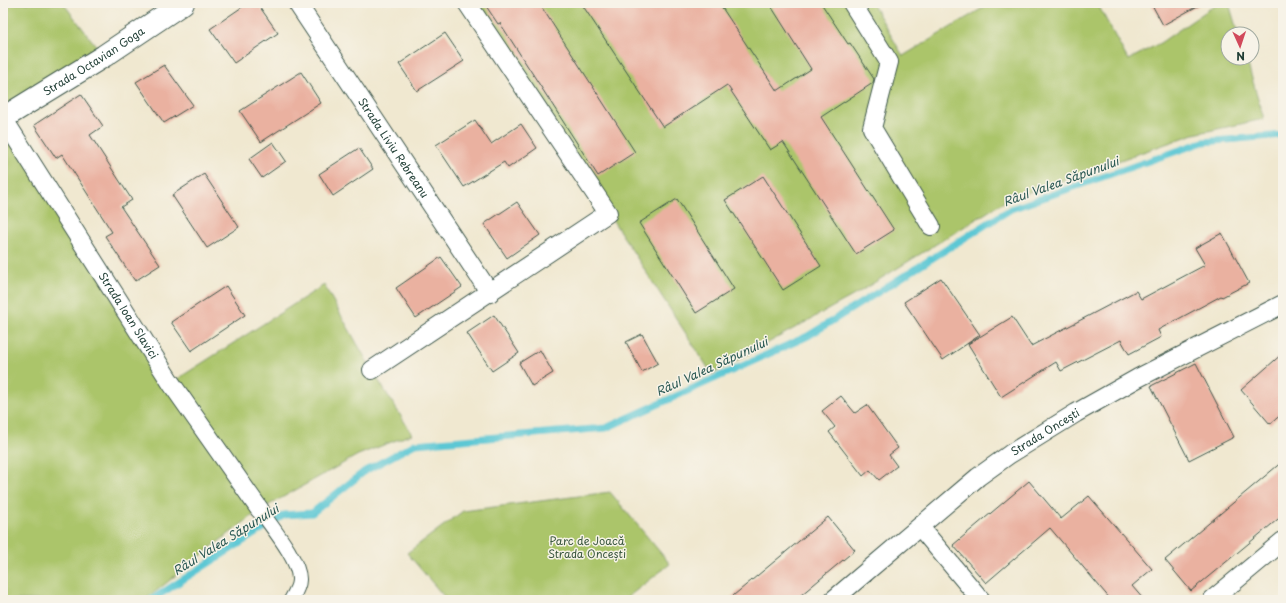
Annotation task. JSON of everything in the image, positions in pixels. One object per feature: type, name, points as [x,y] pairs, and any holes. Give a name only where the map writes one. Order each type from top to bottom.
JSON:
[{"type":"street","name":"Strada Octavian Goga","points":[[3,118],[104,56],[183,3]]},
{"type":"street","name":"Strada Liviu Rebreanu","points":[[297,3],[490,293]]},
{"type":"street","points":[[372,370],[490,293],[608,213],[467,3]]},
{"type":"street","points":[[852,3],[889,62],[872,128],[932,226]]},
{"type":"street","name":"Strada Ioan Slavici","points":[[3,118],[171,383],[260,510]]},
{"type":"street","name":"Strada Oncești","points":[[833,600],[978,477],[1010,454],[1076,413],[1138,378],[1283,304]]},
{"type":"street","points":[[260,510],[296,562],[299,580],[291,600]]},
{"type":"street","points":[[920,527],[981,600]]},
{"type":"street","points":[[1212,600],[1283,542]]},
{"type":"green space","points":[[3,3],[63,3],[104,56],[4,118],[171,383],[324,285],[372,370],[412,434],[358,455],[260,510],[145,600],[3,600]]},
{"type":"green space","points":[[467,3],[872,3],[903,56],[991,3],[1097,3],[1128,60],[1160,43],[1218,3],[1229,3],[1236,26],[1220,26],[1220,66],[1248,66],[1264,119],[1194,134],[1007,200],[856,294],[712,374],[608,213]]},
{"type":"green space","name":"Parc de Joacă Strada Oncești","points":[[610,492],[670,564],[624,600],[447,600],[407,553],[463,511]]},
{"type":"building","points":[[248,3],[257,3],[278,33],[234,63],[210,29]]},
{"type":"building","points":[[484,3],[539,3],[635,152],[598,176],[500,23],[498,24]]},
{"type":"building","points":[[581,3],[719,3],[777,91],[811,69],[769,3],[821,3],[848,44],[850,43],[874,79],[873,83],[821,117],[894,230],[856,254],[783,142],[770,150],[727,85],[663,127]]},
{"type":"building","points":[[1151,3],[1203,3],[1163,25]]},
{"type":"building","points":[[445,33],[464,61],[417,91],[399,64]]},
{"type":"building","points":[[164,65],[193,105],[164,123],[136,82]]},
{"type":"building","points":[[301,72],[321,103],[261,142],[240,111]]},
{"type":"building","points":[[81,94],[103,126],[90,135],[132,200],[121,207],[160,265],[135,281],[105,236],[112,232],[62,154],[56,158],[34,125]]},
{"type":"building","points":[[475,120],[491,144],[521,124],[537,148],[508,168],[504,162],[464,187],[436,145]]},
{"type":"building","points":[[273,142],[286,161],[262,178],[249,159]]},
{"type":"building","points":[[359,148],[373,169],[333,196],[319,174]]},
{"type":"building","points":[[204,174],[239,227],[207,248],[172,195]]},
{"type":"building","points":[[763,176],[821,266],[783,290],[725,200]]},
{"type":"building","points":[[677,199],[734,289],[696,313],[639,223]]},
{"type":"building","points":[[517,202],[540,235],[507,258],[484,224]]},
{"type":"building","points":[[1222,233],[1249,283],[1222,297],[1221,296],[1158,330],[1161,337],[1129,354],[1121,340],[1061,371],[1056,362],[1001,397],[968,344],[1012,317],[1031,346],[1136,291],[1141,299],[1205,265],[1195,248]]},
{"type":"building","points":[[441,257],[462,287],[416,318],[396,288]]},
{"type":"building","points":[[941,278],[980,335],[943,360],[904,302]]},
{"type":"building","points":[[226,286],[245,315],[191,351],[171,322]]},
{"type":"building","points":[[494,315],[519,353],[492,371],[467,333]]},
{"type":"building","points":[[642,334],[658,363],[642,372],[626,342]]},
{"type":"building","points":[[540,350],[553,373],[532,386],[519,363]]},
{"type":"building","points":[[1283,353],[1283,413],[1270,424],[1241,390]]},
{"type":"building","points":[[1196,363],[1234,437],[1189,460],[1151,386]]},
{"type":"building","points":[[841,396],[855,413],[867,405],[898,448],[889,455],[897,466],[879,480],[870,470],[863,476],[829,432],[835,427],[822,411]]},
{"type":"building","points":[[1283,461],[1283,515],[1191,591],[1165,560]]},
{"type":"building","points":[[1029,481],[1061,519],[1089,496],[1152,569],[1132,586],[1144,600],[1111,600],[1050,528],[986,583],[953,545]]},
{"type":"building","points":[[828,517],[855,550],[795,600],[728,600]]},
{"type":"waterway","name":"Râul Valea Săpunului","points":[[151,600],[284,515],[312,513],[365,471],[415,444],[606,428],[808,336],[1011,209],[1203,142],[1283,135]]}]
